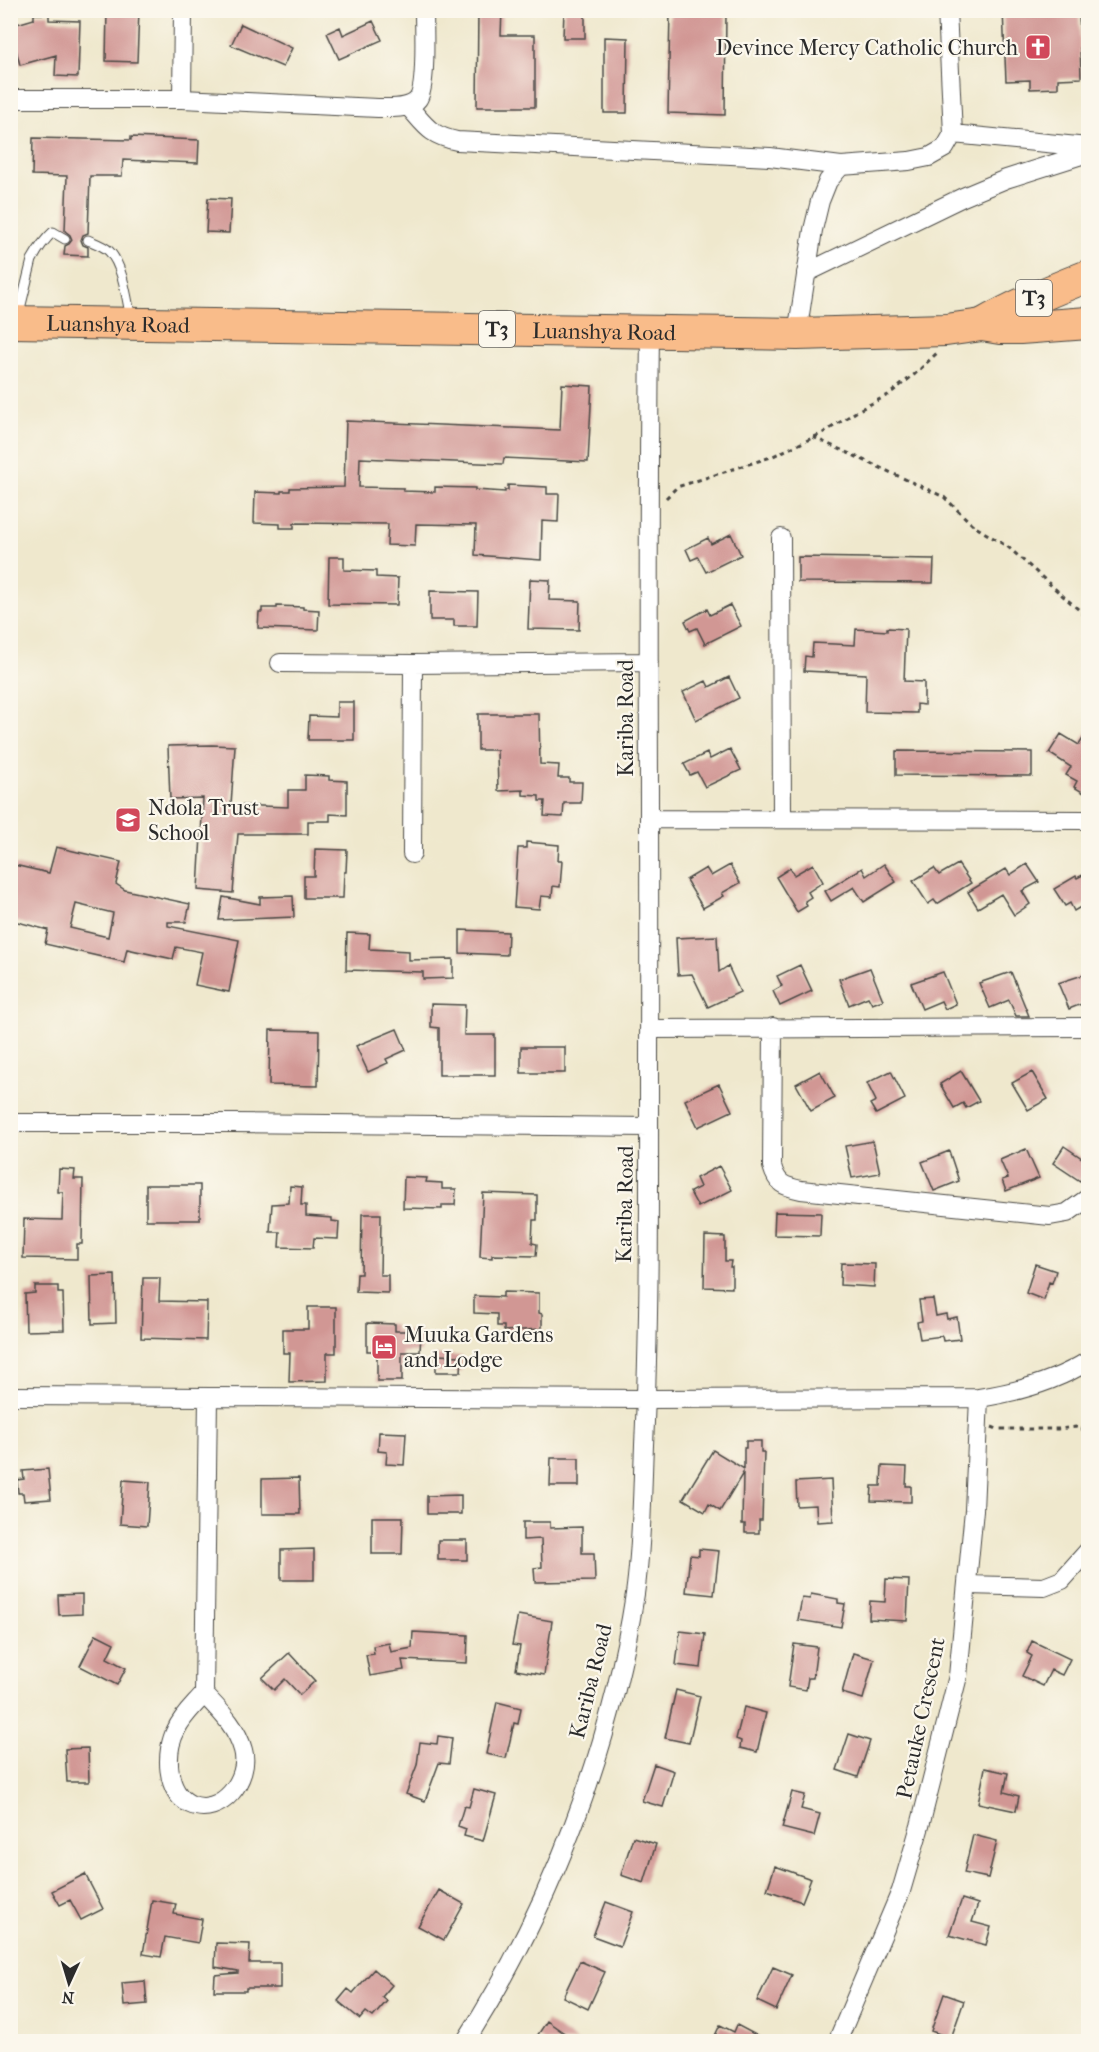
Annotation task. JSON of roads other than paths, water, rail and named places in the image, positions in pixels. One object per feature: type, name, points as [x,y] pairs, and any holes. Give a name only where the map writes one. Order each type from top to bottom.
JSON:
[{"type":"highway","name":"Luanshya Road","points":[[982,325],[1017,306],[1089,276]]},
{"type":"highway","name":"Luanshya Road","points":[[14,322],[797,334],[946,330],[982,325],[1020,328],[1089,324]]},
{"type":"street","points":[[182,99],[183,10]]},
{"type":"street","points":[[10,99],[182,99],[378,108],[408,106],[417,100],[423,87],[424,10]]},
{"type":"street","points":[[408,106],[428,130],[442,138],[457,141],[770,157],[842,166],[909,161],[929,157],[945,148],[953,134],[947,10]]},
{"type":"street","points":[[953,134],[1089,147]]},
{"type":"street","points":[[806,273],[963,197],[1006,179],[1089,153]]},
{"type":"street","points":[[797,334],[813,230],[820,201],[828,181],[842,166]]},
{"type":"street","name":"Kariba Road","points":[[465,2042],[531,1921],[576,1819],[606,1726],[624,1651],[635,1590],[646,1399],[650,1029],[648,526],[650,332]]},
{"type":"street","points":[[781,538],[782,818]]},
{"type":"street","points":[[280,663],[649,662]]},
{"type":"street","points":[[412,854],[413,664]]},
{"type":"street","points":[[649,819],[1089,820]]},
{"type":"street","points":[[774,1027],[772,1166],[774,1176],[781,1184],[801,1190],[1050,1216],[1067,1213],[1089,1198]]},
{"type":"street","points":[[650,1029],[1089,1027]]},
{"type":"street","points":[[10,1123],[232,1122],[649,1127]]},
{"type":"street","points":[[10,1396],[979,1398],[1045,1383],[1089,1360]]},
{"type":"street","points":[[204,1694],[236,1732],[244,1752],[243,1770],[236,1788],[223,1801],[207,1807],[190,1804],[175,1791],[169,1771],[170,1748],[176,1730],[204,1694],[208,1398]]},
{"type":"street","name":"Petauke Crescent","points":[[837,2042],[886,1930],[911,1860],[958,1676],[968,1586],[979,1398]]},
{"type":"street","points":[[968,1586],[1032,1588],[1054,1584],[1069,1573],[1089,1551]]},
{"type":"lane","points":[[14,322],[36,252],[53,232],[65,239]]},
{"type":"lane","points":[[88,240],[108,249],[113,256],[119,268],[132,323]]},
{"type":"place","name":"Devince Mercy Catholic Church","points":[[1038,47]]},
{"type":"place","name":"Ndola Trust School","points":[[128,820]]},
{"type":"place","name":"Muuka Gardens and Lodge","points":[[384,1347]]}]
